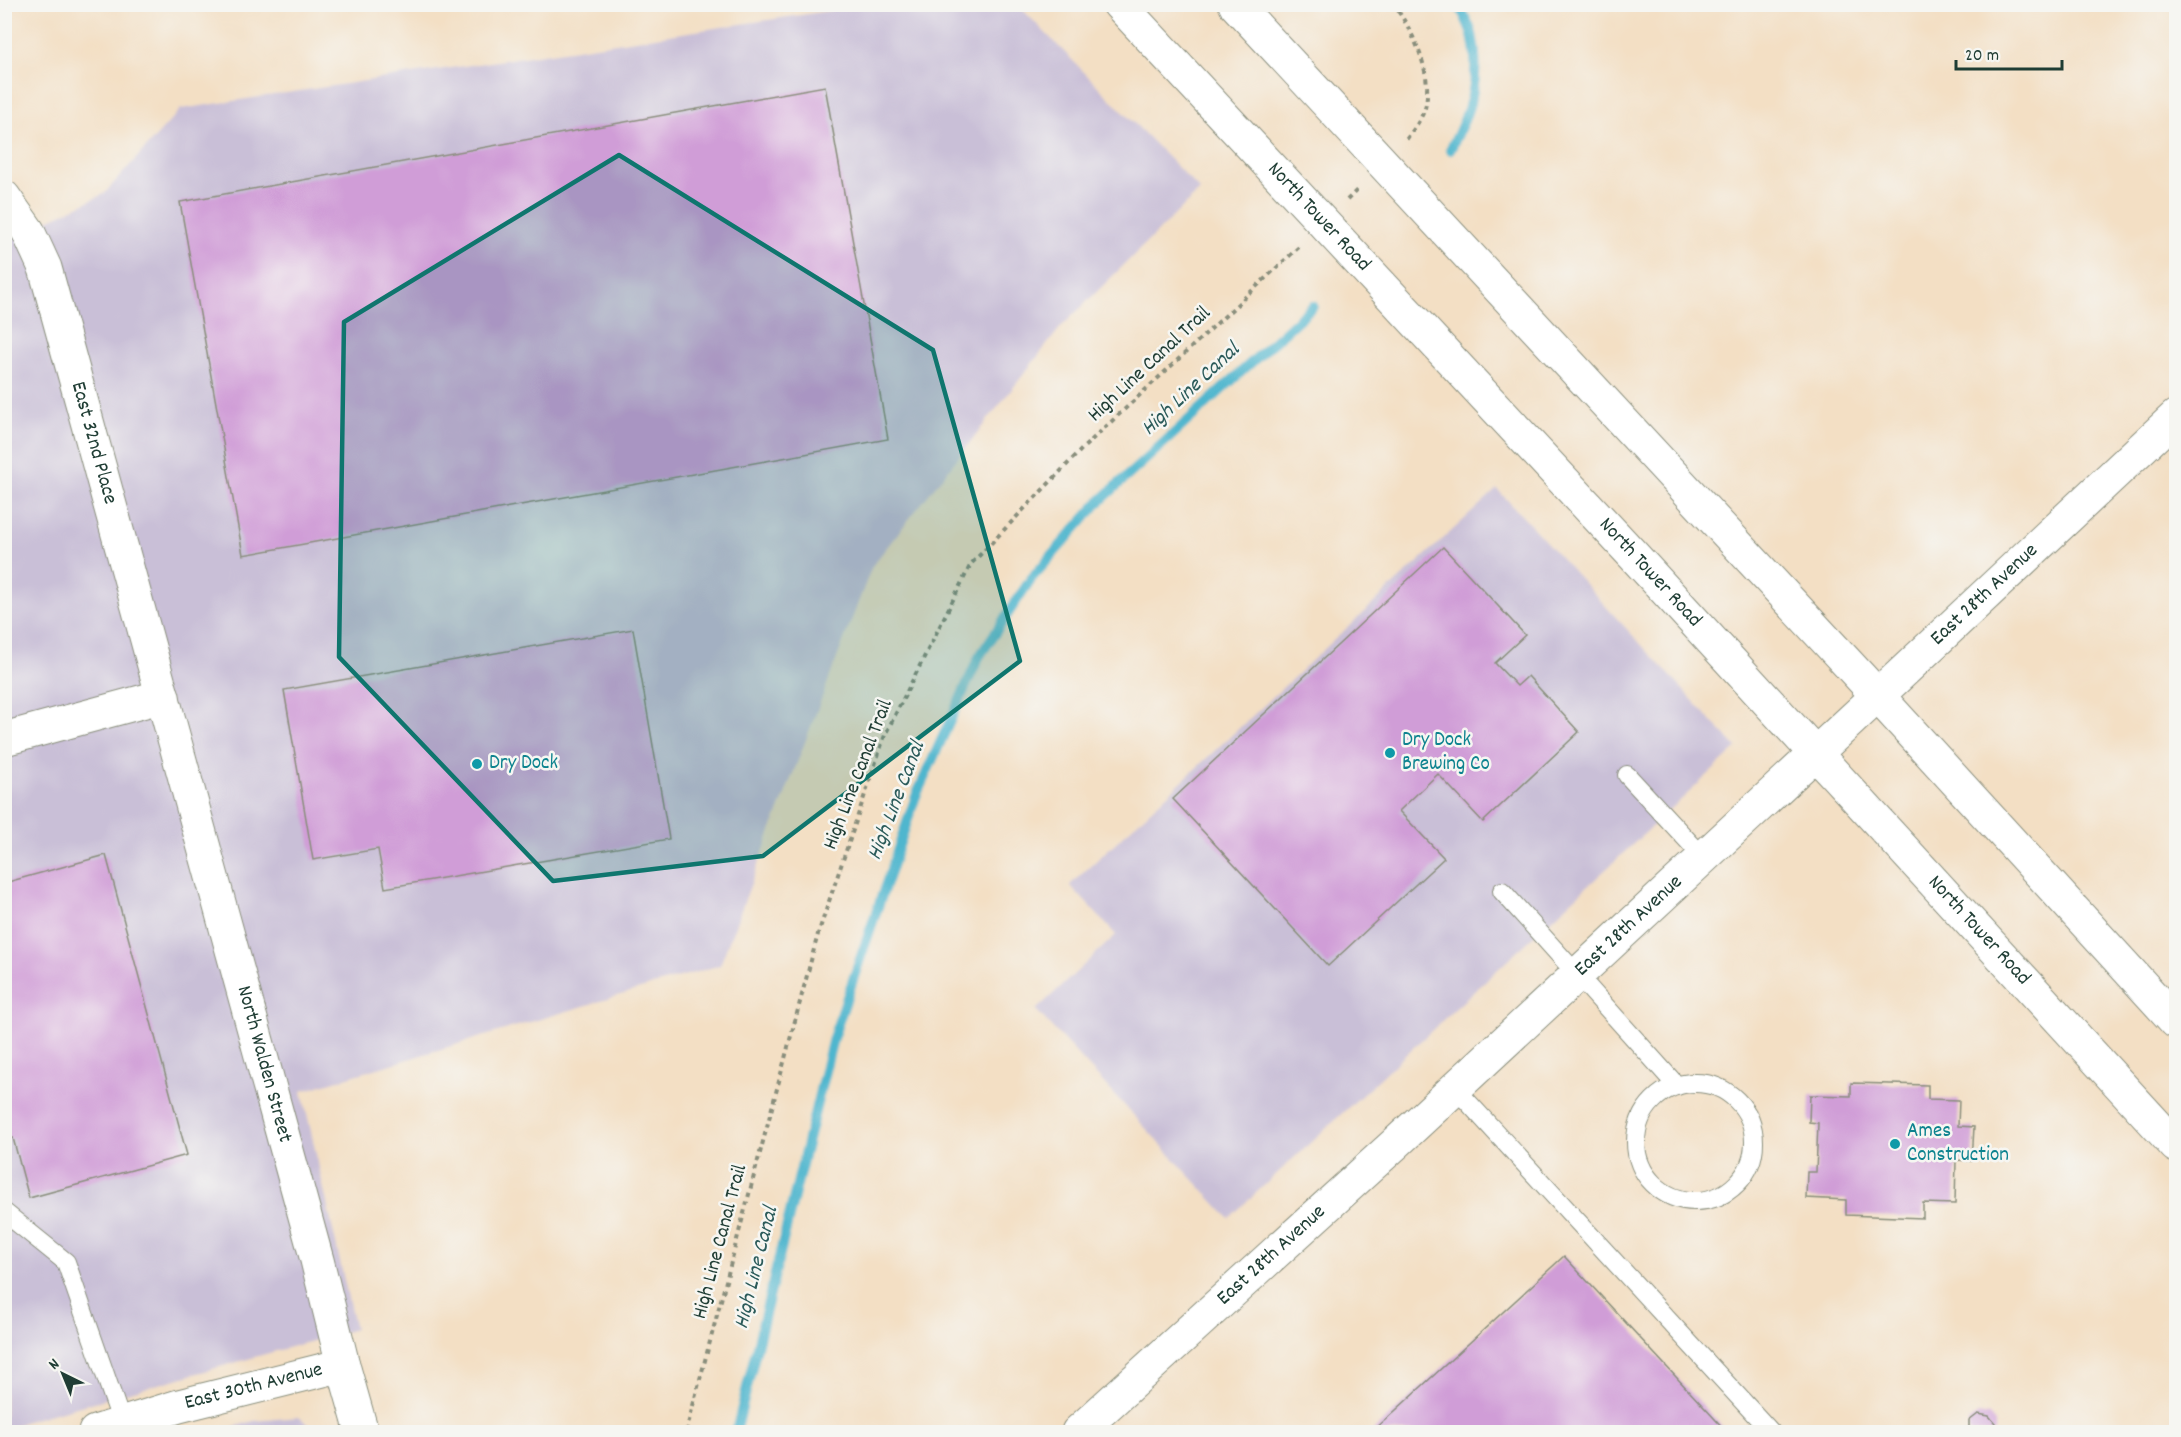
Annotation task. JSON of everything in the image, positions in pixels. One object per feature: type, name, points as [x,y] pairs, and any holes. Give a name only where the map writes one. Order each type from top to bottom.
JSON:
[{"type":"street","name":"North Tower Road","points":[[1119,4],[1816,752],[2176,1146]]},
{"type":"street","points":[[1235,4],[1877,695],[2176,1022]]},
{"type":"street","name":"East 32nd Place","points":[[4,197],[28,231],[45,268],[163,696]]},
{"type":"street","name":"East 28th Avenue","points":[[1078,1432],[1455,1088],[2176,416]]},
{"type":"street","points":[[4,739],[163,696]]},
{"type":"street","name":"North Walden Street","points":[[163,696],[362,1432]]},
{"type":"street","name":"East 30th Avenue","points":[[109,1428],[179,1406],[343,1365]]},
{"type":"lane","points":[[1627,775],[1703,857]]},
{"type":"lane","points":[[1502,891],[1677,1086]]},
{"type":"lane","points":[[1696,1083],[1716,1087],[1734,1098],[1746,1113],[1753,1133],[1753,1153],[1746,1172],[1733,1188],[1715,1198],[1696,1201],[1678,1199],[1661,1191],[1648,1178],[1639,1162],[1636,1143],[1638,1125],[1646,1108],[1660,1095],[1677,1086],[1696,1083]]},
{"type":"lane","points":[[1455,1088],[1771,1432]]},
{"type":"lane","points":[[4,1212],[66,1262],[109,1428]]},
{"type":"path","points":[[1393,4],[1418,49],[1427,80],[1426,106],[1421,119],[1406,141]]},
{"type":"path","name":"High Line Canal Trail","points":[[686,1432],[818,934],[885,735],[971,564],[1084,447],[1288,256]]},
{"type":"highlighted area","points":[[619,155],[933,350],[1020,661],[763,856],[553,881],[339,657],[344,322]]},
{"type":"shaded area","points":[[867,5],[1018,5],[1200,190],[1061,327],[872,566],[720,965],[302,1091],[355,1329],[23,1422],[5,1432],[5,240],[104,194],[181,109]]},
{"type":"shaded area","points":[[1497,489],[1737,748],[1229,1218],[1036,1010],[1116,935],[1070,885]]},
{"type":"shaded area","points":[[299,1417],[318,1432],[216,1432],[254,1421]]},
{"type":"building","points":[[825,86],[888,439],[243,555],[180,202]]},
{"type":"building","name":"Dry Dock Brewing Co","points":[[1443,547],[1525,635],[1495,663],[1517,686],[1528,676],[1579,732],[1483,822],[1438,774],[1399,811],[1444,858],[1328,966],[1173,799]]},
{"type":"building","name":"Dry Dock","points":[[633,629],[669,839],[385,888],[378,849],[313,860],[284,690]]},
{"type":"building","points":[[106,855],[187,1155],[29,1198],[13,1138],[4,1140],[4,883]]},
{"type":"building","name":"Ames Construction","points":[[1851,1083],[1928,1085],[1928,1099],[1959,1100],[1958,1126],[1974,1127],[1972,1161],[1956,1160],[1955,1204],[1923,1203],[1923,1218],[1846,1215],[1846,1200],[1806,1198],[1807,1172],[1816,1172],[1818,1123],[1809,1122],[1810,1095],[1851,1096]]},
{"type":"building","points":[[1564,1256],[1727,1432],[1372,1432]]},
{"type":"building","points":[[1978,1414],[1989,1416],[1995,1423],[1995,1432],[1969,1431],[1969,1421]]},
{"type":"waterway","name":"High Line Canal","points":[[1450,150],[1468,108],[1476,65],[1472,34],[1459,4]]},
{"type":"waterway","name":"High Line Canal","points":[[736,1432],[833,1038],[916,796],[979,657],[1031,579],[1098,503],[1313,306]]},
{"type":"place","name":"Dry Dock Brewing Co","points":[[1390,753]]},
{"type":"place","name":"Dry Dock","points":[[477,764]]},
{"type":"place","name":"Ames Construction","points":[[1895,1144]]}]
